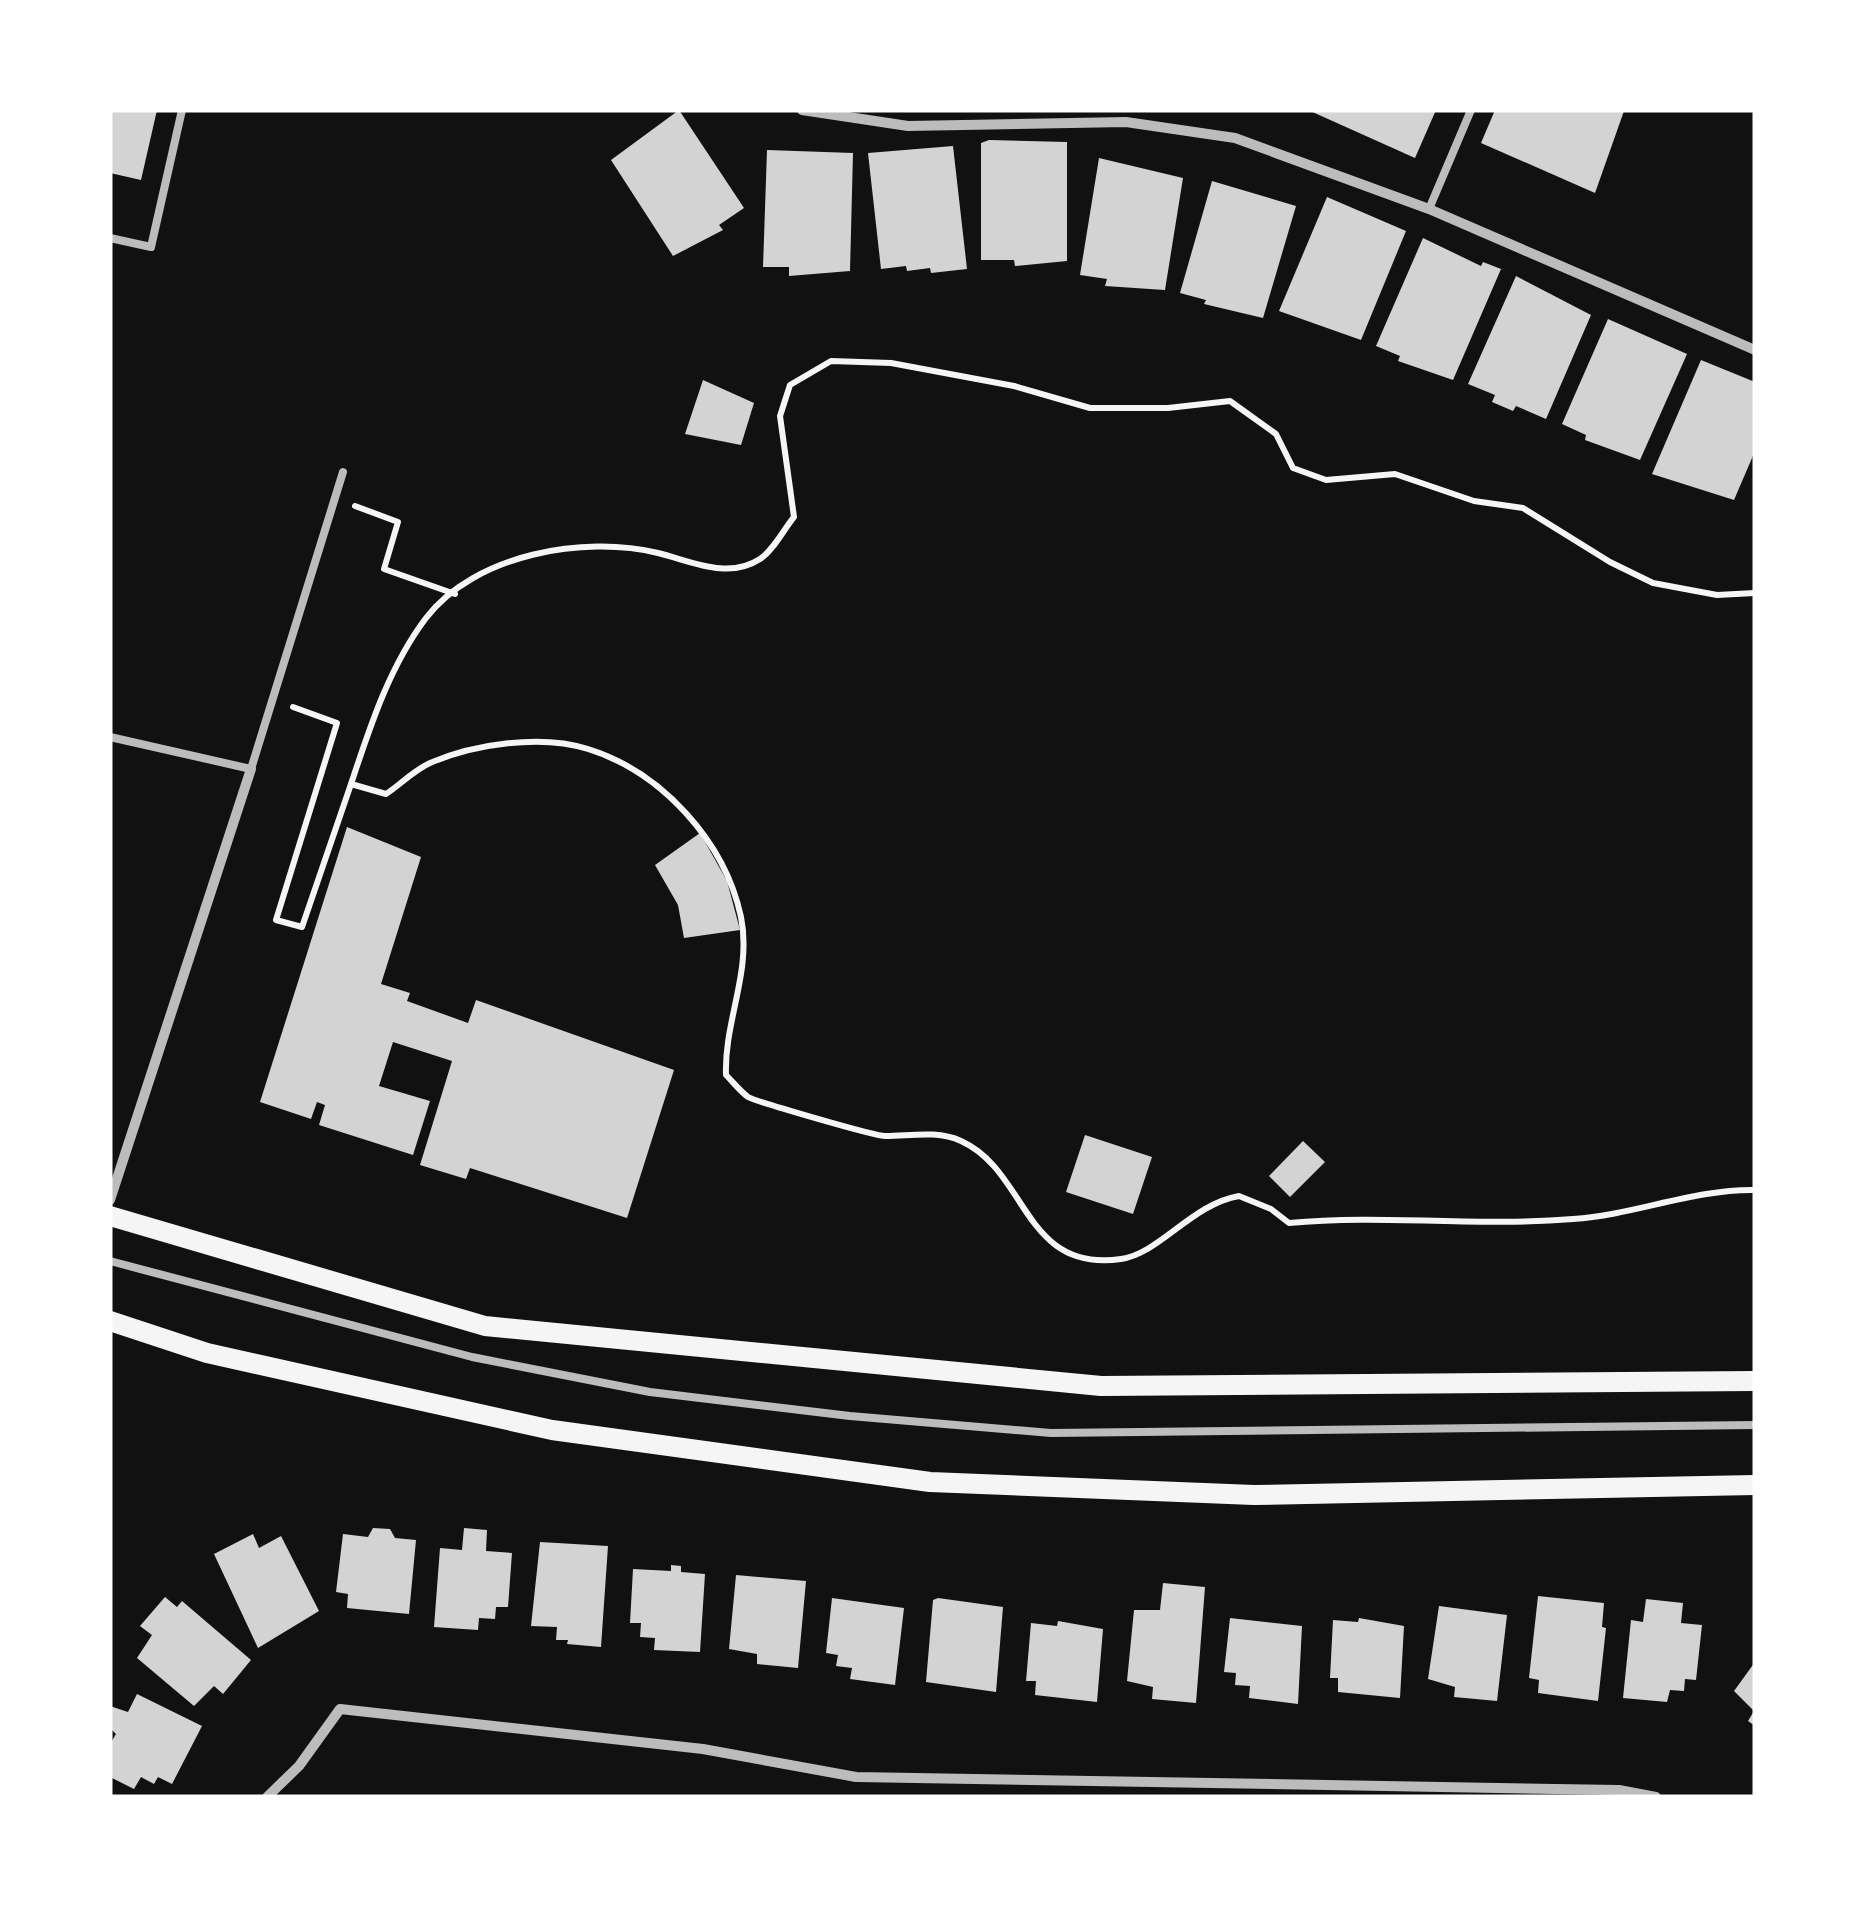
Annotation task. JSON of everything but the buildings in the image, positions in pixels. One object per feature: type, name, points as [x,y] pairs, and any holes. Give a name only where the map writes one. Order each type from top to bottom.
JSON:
[{"type":"main road","points":[[110,1216],[486,1326],[1101,1386],[1755,1381]]},
{"type":"main road","points":[[110,1321],[208,1353],[552,1430],[930,1482],[1254,1495],[1755,1485]]},
{"type":"street","points":[[804,111],[908,126],[1126,122],[1235,138],[1429,209],[1755,350]]},
{"type":"street","points":[[110,1200],[251,769]]},
{"type":"street","points":[[268,1797],[299,1766],[340,1709],[703,1749],[856,1777],[1620,1790],[1656,1797]]},
{"type":"lane","points":[[110,238],[150,247],[182,110]]},
{"type":"lane","points":[[1429,209],[1471,110]]},
{"type":"lane","points":[[110,737],[251,769],[343,472]]},
{"type":"lane","points":[[110,1261],[472,1357],[650,1392],[850,1416],[1051,1433],[1755,1425]]},
{"type":"path","points":[[273,699],[337,723],[276,920],[302,927],[351,784],[402,654],[429,614],[499,565],[595,543],[726,570],[762,558],[794,517],[780,416],[790,385],[830,360],[891,363],[1014,386],[1090,408],[1168,408],[1230,401],[1276,434],[1292,468],[1326,480],[1394,474],[1474,500],[1522,508],[1610,562],[1654,583],[1717,595],[1755,593]]},
{"type":"path","points":[[335,499],[398,522],[384,569],[455,594]]},
{"type":"path","points":[[351,784],[386,794],[428,764],[500,745],[536,744],[587,748],[650,781],[709,837],[731,880],[740,916],[743,976],[726,1075],[750,1098],[883,1137],[908,1132],[956,1138],[985,1154],[1029,1222],[1068,1254],[1123,1260],[1198,1209],[1240,1196],[1271,1209],[1289,1224],[1573,1220],[1647,1209],[1694,1195],[1755,1190]]}]
